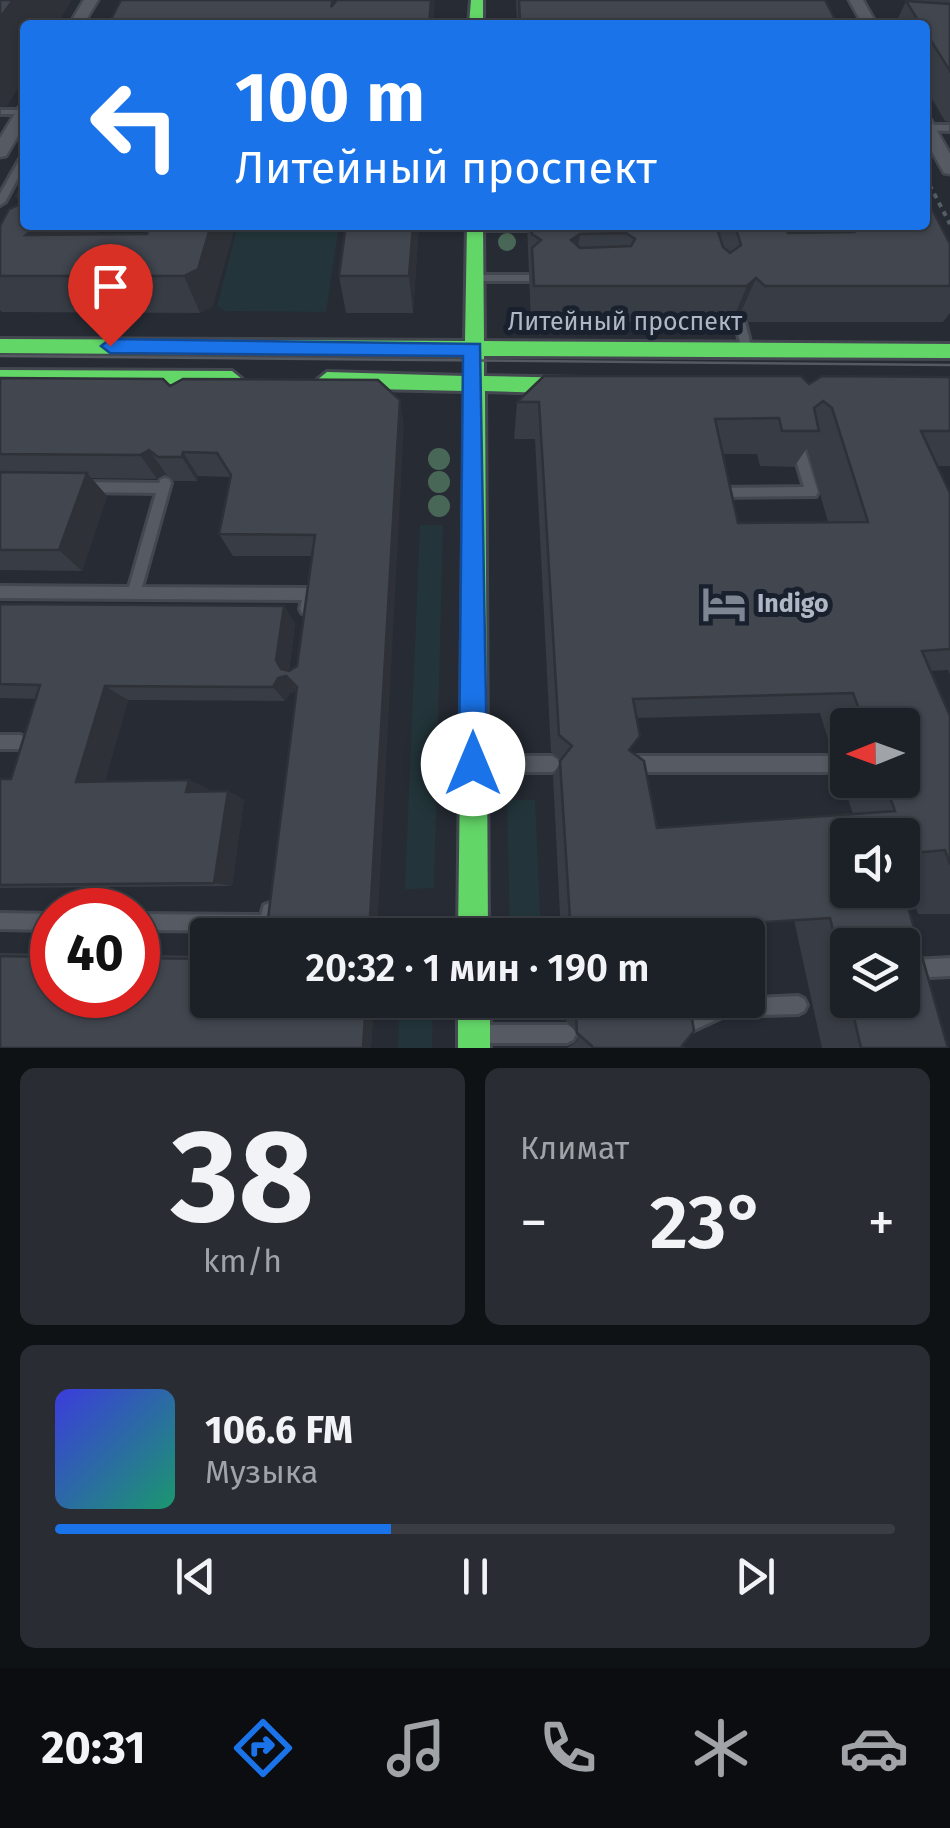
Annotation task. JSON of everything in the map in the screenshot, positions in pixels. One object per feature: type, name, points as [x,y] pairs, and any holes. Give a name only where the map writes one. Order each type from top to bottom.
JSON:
[{"type":"main road","points":[[474,918],[475,230]]},
{"type":"main road","name":"Литейный проспект","points":[[0,346],[950,350]]},
{"type":"main road","points":[[0,377],[192,388],[247,379]]},
{"type":"main road","points":[[303,380],[607,386]]},
{"type":"street","points":[[0,152],[18,132]]},
{"type":"street","points":[[930,133],[950,169]]},
{"type":"lane","points":[[4,112],[20,111]]},
{"type":"lane","points":[[0,202],[20,166]]},
{"type":"lane","points":[[474,278],[529,278]]},
{"type":"lane","points":[[740,322],[747,350]]},
{"type":"lane","points":[[716,493],[812,492],[798,447]]},
{"type":"lane","points":[[73,487],[165,484],[134,593]]},
{"type":"lane","points":[[0,592],[309,594],[305,626]]},
{"type":"lane","points":[[0,742],[20,742]]},
{"type":"lane","points":[[473,764],[552,764]]},
{"type":"lane","points":[[626,764],[830,764]]},
{"type":"lane","points":[[160,922],[268,923],[273,886]]},
{"type":"lane","points":[[0,921],[30,922]]},
{"type":"lane","points":[[920,969],[950,967]]},
{"type":"lane","points":[[672,1032],[723,1008],[798,1005]]},
{"type":"lane","points":[[474,1041],[566,1034]]},
{"type":"path","points":[[930,186],[950,224]]},
{"type":"shaded area","points":[[237,230],[338,230],[326,312],[226,311],[217,306]]},
{"type":"shaded area","points":[[420,525],[443,525],[434,888],[405,889]]},
{"type":"shaded area","points":[[507,800],[535,800],[540,918],[510,918]]},
{"type":"shaded area","points":[[399,1018],[433,1018],[432,1048],[398,1048]]},
{"type":"building","points":[[0,0],[13,0],[0,18]]},
{"type":"building","points":[[121,0],[333,0],[331,7],[337,0],[431,0],[429,20],[111,20]]},
{"type":"building","points":[[519,0],[825,0],[835,20],[520,20]]},
{"type":"building","points":[[906,1],[950,4],[950,71],[930,39],[930,20],[918,20]]},
{"type":"building","points":[[20,204],[20,230],[32,230],[26,235],[210,230],[198,269],[184,276],[0,276],[0,226],[9,209]]},
{"type":"building","points":[[930,210],[933,211],[950,244],[950,286],[765,286],[756,278],[747,286],[534,286],[532,248],[541,240],[532,230],[718,230],[723,247],[730,253],[741,245],[736,230],[930,230]],"holes":[[[626,233],[635,239],[631,246],[580,248],[571,240],[580,234]]]},
{"type":"building","points":[[345,230],[413,230],[409,276],[339,276]]},
{"type":"building","points":[[544,376],[801,376],[809,384],[822,376],[950,377],[950,431],[921,431],[950,493],[950,649],[922,651],[950,716],[950,864],[945,850],[920,852],[920,818],[830,818],[830,908],[908,908],[914,928],[832,928],[830,918],[765,922],[765,918],[570,918],[560,761],[572,746],[559,735],[539,402],[517,402]],"holes":[[[823,401],[832,408],[868,522],[738,523],[715,419],[779,418],[782,431],[819,431],[814,408]],[[853,693],[859,708],[920,708],[920,798],[890,798],[895,811],[657,828],[644,761],[629,750],[640,736],[633,699]]]},
{"type":"building","points":[[0,378],[163,379],[170,386],[183,379],[378,380],[400,400],[370,918],[268,918],[297,687],[286,676],[278,678],[273,687],[105,686],[76,782],[189,780],[186,792],[228,791],[214,883],[0,885],[0,779],[11,779],[40,685],[0,684],[0,604],[284,606],[276,660],[281,669],[289,671],[297,666],[315,535],[219,534],[231,475],[217,453],[183,452],[182,457],[158,457],[149,450],[140,455],[0,454]]},
{"type":"building","points":[[0,472],[87,473],[59,550],[0,550]]},
{"type":"building","points":[[920,949],[948,1048],[861,1048],[854,1018],[920,1018]]},
{"type":"building","points":[[0,956],[30,957],[30,1018],[160,1018],[160,958],[190,959],[190,1018],[365,1018],[363,1048],[0,1048]]},
{"type":"building","points":[[576,1018],[692,1018],[694,1031],[684,1048],[592,1048],[577,1033]]},
{"type":"tram line","points":[[0,356],[950,365]]},
{"type":"traffic: fast","points":[[476,20],[477,0]]},
{"type":"traffic: fast","points":[[473,918],[475,230]]},
{"type":"traffic: fast","points":[[0,346],[950,351]]},
{"type":"traffic: fast","points":[[0,377],[232,379]]},
{"type":"traffic: fast","points":[[327,380],[582,386]]},
{"type":"traffic: fast","points":[[474,1018],[474,1048]]},
{"type":"place","name":"Indigo","points":[[724,604]]},
{"type":"route","points":[[110,346],[473,349],[473,764]]}]
